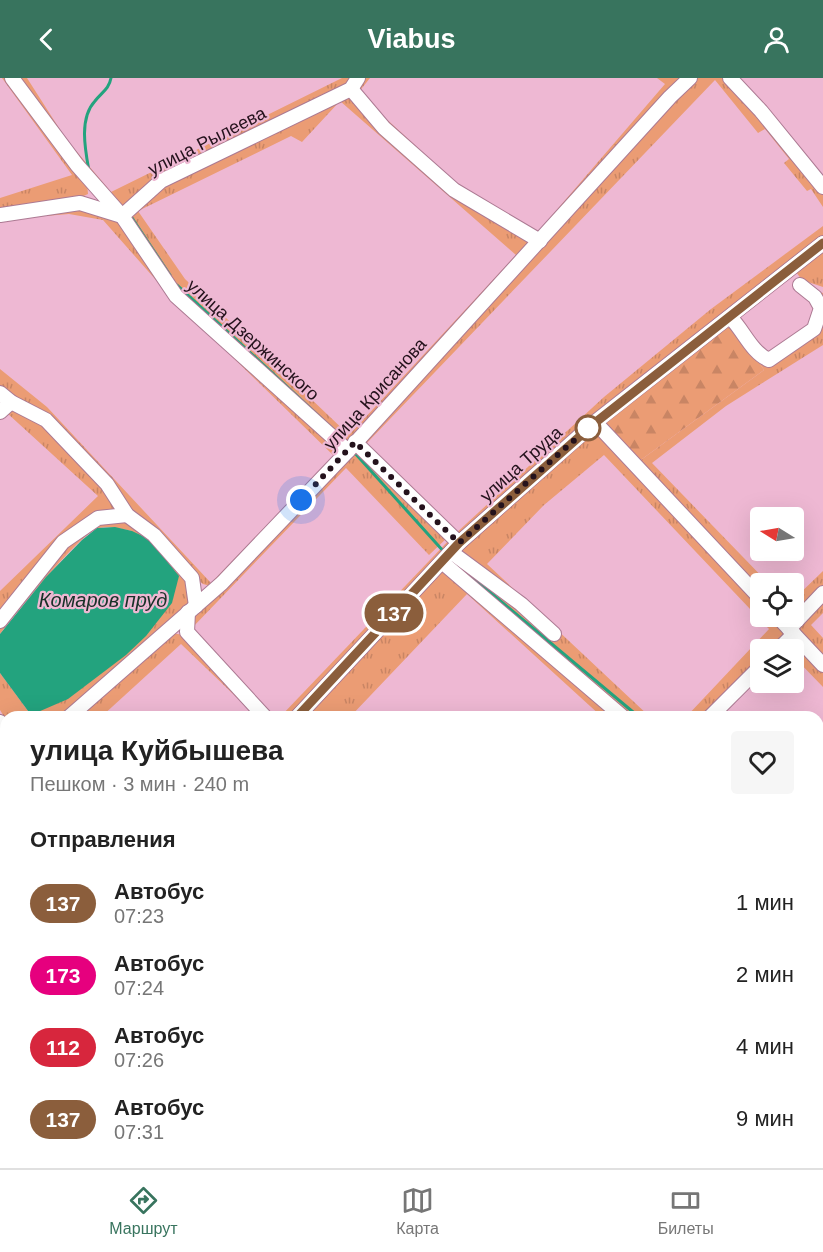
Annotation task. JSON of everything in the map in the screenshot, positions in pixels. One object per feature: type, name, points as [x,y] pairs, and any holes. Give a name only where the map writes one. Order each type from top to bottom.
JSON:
[{"type":"street","name":"улица Дзержинского","points":[[12,78],[77,165],[122,216],[176,296],[352,447],[451,552],[617,711]]},
{"type":"street","name":"улица Крисанова","points":[[76,711],[215,590],[352,447],[670,97],[690,78]]},
{"type":"street","points":[[730,78],[761,111],[823,187]]},
{"type":"street","name":"улица Рылеева","points":[[122,216],[161,181],[354,83]]},
{"type":"street","points":[[354,83],[384,128],[454,190],[540,241]]},
{"type":"street","points":[[0,215],[80,203],[122,216]]},
{"type":"street","name":"улица Труда","points":[[303,711],[451,552],[596,422],[823,243]]},
{"type":"street","points":[[730,317],[738,324],[756,351],[769,360],[814,329],[821,308],[815,297],[800,285],[789,270]]},
{"type":"street","points":[[800,285],[823,290]]},
{"type":"street","points":[[0,412],[6,397],[46,420],[108,484],[127,515],[154,535],[192,578],[202,586],[215,590]]},
{"type":"street","points":[[596,422],[750,587]]},
{"type":"street","points":[[0,621],[63,542],[98,518],[127,515]]},
{"type":"street","points":[[451,552],[527,609],[554,634]]},
{"type":"street","points":[[187,632],[192,609],[192,578]]},
{"type":"street","points":[[786,639],[823,593]]},
{"type":"street","points":[[787,627],[823,665]]},
{"type":"street","points":[[169,629],[187,632],[260,711]]},
{"type":"street","points":[[716,711],[750,677]]},
{"type":"green space","points":[[2,78],[9,78],[87,182],[88,194],[79,198],[0,211],[0,198],[72,175]]},
{"type":"green space","points":[[14,78],[27,78],[66,139],[111,192],[342,78],[353,78],[347,87],[120,210]]},
{"type":"green space","points":[[361,78],[370,78],[358,93],[454,181],[536,234],[665,84],[657,78],[684,78],[538,236],[455,188],[386,126],[354,89]]},
{"type":"green space","points":[[695,78],[726,78],[823,192],[823,207],[811,189],[807,191],[784,163],[789,159],[765,129],[758,133],[715,80],[365,445],[359,442]]},
{"type":"green space","points":[[350,93],[382,129],[534,242],[348,447],[177,295],[127,216],[163,184]],"holes":[[[340,101],[516,255],[349,435],[185,279],[138,211],[291,136],[302,142]]]},
{"type":"green space","points":[[79,209],[125,224],[174,297],[344,452],[214,587],[203,584],[194,577],[129,513],[109,482],[11,399],[0,409],[0,369],[47,407],[211,583],[334,456],[170,296],[103,220],[69,214],[10,219],[0,223],[0,218]]},
{"type":"green space","points":[[823,226],[823,236],[459,538],[454,535],[604,397],[711,309]]},
{"type":"green space","points":[[823,249],[823,287],[802,280],[796,272]]},
{"type":"green space","points":[[809,289],[823,293],[823,345],[726,406],[652,463],[758,573],[750,573],[750,581],[638,462],[764,370],[754,355],[765,362],[807,341],[819,312]]},
{"type":"green space","points":[[730,327],[738,331],[764,370],[638,462],[603,424],[722,330]]},
{"type":"green space","points":[[11,404],[45,422],[103,485],[122,513],[97,516],[0,617],[0,591],[98,496],[7,413],[0,420],[0,415]]},
{"type":"green space","points":[[595,431],[600,433],[750,594],[750,609],[604,455],[544,505],[487,564],[644,711],[619,711],[450,566],[453,556]]},
{"type":"green space","points":[[355,447],[448,537],[429,555],[346,468],[192,628],[268,711],[263,711],[189,631],[191,613]]},
{"type":"green space","points":[[127,518],[152,536],[189,581],[192,603],[71,711],[33,711],[132,531],[108,527],[99,528],[90,533],[63,558],[0,634],[0,624],[65,544],[99,521]]},
{"type":"green space","points":[[450,539],[452,544],[296,711],[286,711]]},
{"type":"green space","points":[[442,568],[612,711],[595,711],[467,594],[356,711],[310,711]]},
{"type":"green space","points":[[823,571],[823,590],[804,609],[804,589]]},
{"type":"green space","points":[[823,597],[823,613],[811,625],[823,638],[823,658],[794,627],[804,627],[804,617]]},
{"type":"green space","points":[[767,627],[781,627],[787,633],[782,639],[760,639],[769,629]]},
{"type":"green space","points":[[170,633],[185,635],[252,711],[181,644],[108,711],[80,711]]},
{"type":"green space","points":[[750,649],[750,674],[713,711],[692,711]]},
{"type":"green space","points":[[804,651],[823,671],[823,687],[804,667]]},
{"type":"green space","points":[[0,673],[28,711],[1,711]]},
{"type":"water","name":"Комаров пруд","points":[[115,527],[132,531],[149,539],[179,576],[172,603],[146,636],[126,655],[68,699],[40,711],[28,711],[0,673],[0,634],[46,577],[97,528]]},
{"type":"waterway","points":[[89,171],[84,134],[87,116],[90,108],[107,88],[111,78]]},
{"type":"waterway","points":[[130,215],[170,275]]},
{"type":"waterway","points":[[177,285],[348,443]]},
{"type":"waterway","points":[[353,451],[445,553]]},
{"type":"waterway","points":[[454,562],[632,711]]},
{"type":"bus line","name":"137","points":[[303,711],[459,543],[596,422],[823,243]]},
{"type":"route","points":[[301,500],[355,442],[459,543],[588,428]]}]
